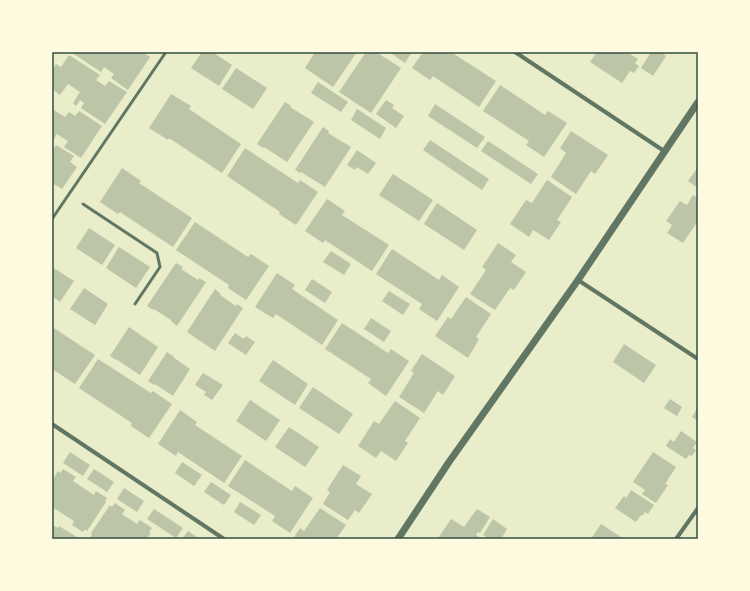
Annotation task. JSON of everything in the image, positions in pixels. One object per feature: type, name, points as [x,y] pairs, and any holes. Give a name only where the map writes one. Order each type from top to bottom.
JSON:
[{"type":"street","points":[[515,52],[664,151]]},
{"type":"street","points":[[398,539],[449,462],[578,280],[698,102]]},
{"type":"street","points":[[578,280],[698,359]]},
{"type":"street","points":[[52,424],[224,539]]},
{"type":"street","points":[[676,539],[698,508]]},
{"type":"lane","points":[[52,219],[166,52]]},
{"type":"lane","points":[[83,204],[157,253],[160,267],[135,304]]},
{"type":"building","points":[[71,52],[143,52],[150,57],[128,90],[111,78],[114,74],[104,67],[101,72]]},
{"type":"building","points":[[202,52],[212,52],[232,65],[219,86],[191,68]]},
{"type":"building","points":[[315,52],[357,52],[333,87],[305,68]]},
{"type":"building","points":[[366,52],[376,52],[401,68],[371,113],[339,92]]},
{"type":"building","points":[[389,52],[412,52],[405,63]]},
{"type":"building","points":[[423,52],[451,52],[496,81],[479,107],[433,76],[430,80],[412,68]]},
{"type":"building","points":[[597,52],[627,52],[638,59],[635,63],[639,66],[634,73],[630,71],[622,83],[590,62]]},
{"type":"building","points":[[651,52],[661,52],[666,56],[653,76],[641,68]]},
{"type":"building","points":[[69,55],[100,75],[96,80],[105,86],[109,81],[127,92],[105,124],[81,108],[84,103],[80,100],[76,106],[73,103],[80,92],[68,84],[60,95],[52,89],[52,70],[56,64],[61,67]]},
{"type":"building","points":[[236,68],[267,88],[253,109],[222,89]]},
{"type":"building","points":[[318,82],[348,102],[341,112],[311,93]]},
{"type":"building","points":[[500,85],[545,115],[548,111],[567,123],[544,157],[526,145],[529,141],[483,111]]},
{"type":"building","points":[[171,94],[191,106],[189,109],[241,144],[222,173],[169,138],[168,140],[149,128]]},
{"type":"building","points":[[386,100],[394,105],[392,108],[404,116],[396,128],[376,114]]},
{"type":"building","points":[[285,102],[291,106],[290,107],[314,122],[287,162],[257,144]]},
{"type":"building","points":[[435,104],[485,137],[477,148],[428,116]]},
{"type":"building","points":[[52,109],[65,117],[69,112],[75,116],[79,111],[102,126],[81,158],[64,147],[68,141],[57,134],[53,141],[52,140]]},
{"type":"building","points":[[357,109],[386,128],[380,139],[351,120]]},
{"type":"building","points":[[323,127],[329,131],[328,133],[351,147],[325,187],[301,172],[300,173],[295,170]]},
{"type":"building","points":[[571,131],[608,155],[595,174],[591,171],[576,194],[551,177],[566,153],[560,148]]},
{"type":"building","points":[[430,140],[489,179],[482,190],[423,150]]},
{"type":"building","points":[[488,141],[538,174],[531,184],[481,151]]},
{"type":"building","points":[[56,145],[74,156],[70,162],[77,167],[62,189],[52,183],[52,150]]},
{"type":"building","points":[[245,148],[298,183],[300,180],[318,192],[296,225],[279,214],[280,212],[227,176]]},
{"type":"building","points":[[357,150],[376,163],[368,174],[357,167],[355,170],[347,165]]},
{"type":"building","points":[[698,167],[698,188],[688,181]]},
{"type":"building","points":[[122,168],[141,181],[139,183],[192,218],[173,247],[120,212],[118,214],[100,202]]},
{"type":"building","points":[[393,174],[433,200],[419,221],[379,195]]},
{"type":"building","points":[[547,180],[572,197],[557,220],[561,222],[549,240],[533,230],[529,237],[510,224],[526,200],[532,203]]},
{"type":"building","points":[[693,195],[698,198],[698,221],[683,243],[667,233],[672,225],[666,221],[680,201],[687,205]]},
{"type":"building","points":[[327,199],[345,211],[342,215],[389,245],[372,271],[325,240],[323,243],[305,231]]},
{"type":"building","points":[[437,203],[477,230],[464,250],[424,224]]},
{"type":"building","points":[[195,222],[248,257],[251,254],[269,266],[246,300],[228,288],[229,285],[176,250]]},
{"type":"building","points":[[89,228],[115,245],[102,265],[76,248]]},
{"type":"building","points":[[498,243],[516,255],[511,262],[526,272],[514,290],[510,288],[495,310],[470,294],[486,270],[482,267]]},
{"type":"building","points":[[119,247],[150,267],[136,288],[106,268]]},
{"type":"building","points":[[392,249],[439,280],[442,275],[459,287],[437,321],[419,309],[422,304],[376,274]]},
{"type":"building","points":[[331,251],[351,264],[344,275],[323,262]]},
{"type":"building","points":[[176,263],[183,267],[181,269],[198,280],[199,278],[206,282],[177,326],[171,320],[147,306]]},
{"type":"building","points":[[52,267],[74,281],[60,302],[52,296]]},
{"type":"building","points":[[277,273],[295,285],[292,289],[338,320],[322,345],[276,314],[273,318],[255,307]]},
{"type":"building","points":[[312,279],[332,292],[325,303],[305,290]]},
{"type":"building","points":[[84,288],[108,304],[95,325],[70,309]]},
{"type":"building","points":[[215,289],[221,294],[220,295],[236,306],[237,304],[243,308],[215,351],[187,332]]},
{"type":"building","points":[[389,291],[410,304],[403,315],[382,301]]},
{"type":"building","points":[[466,297],[491,314],[476,337],[479,339],[468,358],[435,336],[448,317],[451,319]]},
{"type":"building","points":[[371,318],[391,331],[384,342],[364,329]]},
{"type":"building","points":[[342,323],[388,353],[391,349],[409,361],[386,396],[368,383],[371,379],[325,349]]},
{"type":"building","points":[[52,327],[95,355],[75,384],[52,369]]},
{"type":"building","points":[[129,327],[158,347],[140,375],[110,356]]},
{"type":"building","points":[[235,333],[244,339],[246,336],[255,342],[246,355],[228,343]]},
{"type":"building","points":[[624,344],[656,365],[644,383],[613,362]]},
{"type":"building","points":[[167,352],[190,369],[173,396],[148,381]]},
{"type":"building","points":[[422,354],[455,376],[443,395],[438,391],[424,413],[399,397],[414,373],[411,371]]},
{"type":"building","points":[[98,359],[151,393],[153,391],[172,404],[149,438],[131,426],[132,423],[79,388]]},
{"type":"building","points":[[273,360],[308,384],[295,405],[259,381]]},
{"type":"building","points":[[203,373],[223,385],[212,400],[204,395],[206,392],[195,385]]},
{"type":"building","points":[[313,387],[353,414],[339,434],[299,408]]},
{"type":"building","points":[[670,399],[682,407],[677,416],[664,408]]},
{"type":"building","points":[[250,400],[280,420],[266,441],[236,421]]},
{"type":"building","points":[[395,401],[420,418],[405,441],[408,443],[396,461],[381,451],[376,458],[358,446],[374,421],[379,424]]},
{"type":"building","points":[[698,407],[698,421],[692,417]]},
{"type":"building","points":[[180,410],[197,422],[195,425],[242,456],[224,483],[178,452],[176,456],[158,444]]},
{"type":"building","points":[[289,427],[319,447],[305,467],[275,447]]},
{"type":"building","points":[[681,431],[697,442],[693,448],[696,450],[692,456],[689,455],[686,459],[666,446],[670,439],[674,442]]},
{"type":"building","points":[[70,452],[90,465],[83,476],[63,463]]},
{"type":"building","points":[[653,452],[676,467],[665,484],[668,485],[656,503],[642,494],[645,490],[633,482]]},
{"type":"building","points":[[245,460],[292,491],[295,486],[313,498],[290,533],[272,521],[275,516],[228,486]]},
{"type":"building","points":[[182,462],[202,475],[194,486],[175,473]]},
{"type":"building","points":[[343,465],[361,476],[356,484],[372,494],[359,513],[355,510],[348,520],[323,504],[330,492],[327,490]]},
{"type":"building","points":[[63,469],[76,477],[73,481],[94,495],[96,491],[107,498],[105,501],[106,502],[87,531],[85,529],[83,532],[72,525],[74,521],[52,507],[52,481],[58,471],[60,473]]},
{"type":"building","points":[[94,469],[114,482],[107,492],[87,479]]},
{"type":"building","points":[[211,482],[231,495],[224,505],[204,492]]},
{"type":"building","points":[[124,488],[144,501],[137,512],[117,499]]},
{"type":"building","points":[[631,490],[654,505],[648,514],[645,512],[636,522],[615,508],[624,496],[626,498]]},
{"type":"building","points":[[240,502],[261,515],[254,525],[234,512]]},
{"type":"building","points":[[115,503],[125,510],[122,514],[137,524],[140,520],[152,528],[149,532],[151,533],[146,539],[90,538],[91,533],[110,505],[112,507]]},
{"type":"building","points":[[320,508],[346,525],[336,539],[293,539],[300,528],[304,531]]},
{"type":"building","points":[[154,509],[183,528],[176,538],[147,519]]},
{"type":"building","points":[[477,509],[490,517],[480,533],[478,532],[476,535],[481,539],[442,539],[439,537],[451,519],[464,527]]},
{"type":"building","points":[[493,519],[507,529],[501,539],[485,539],[486,537],[483,535]]},
{"type":"building","points":[[601,524],[624,539],[591,539]]},
{"type":"building","points":[[53,525],[58,528],[59,526],[80,539],[52,539]]},
{"type":"building","points":[[188,531],[200,539],[182,539]]}]
